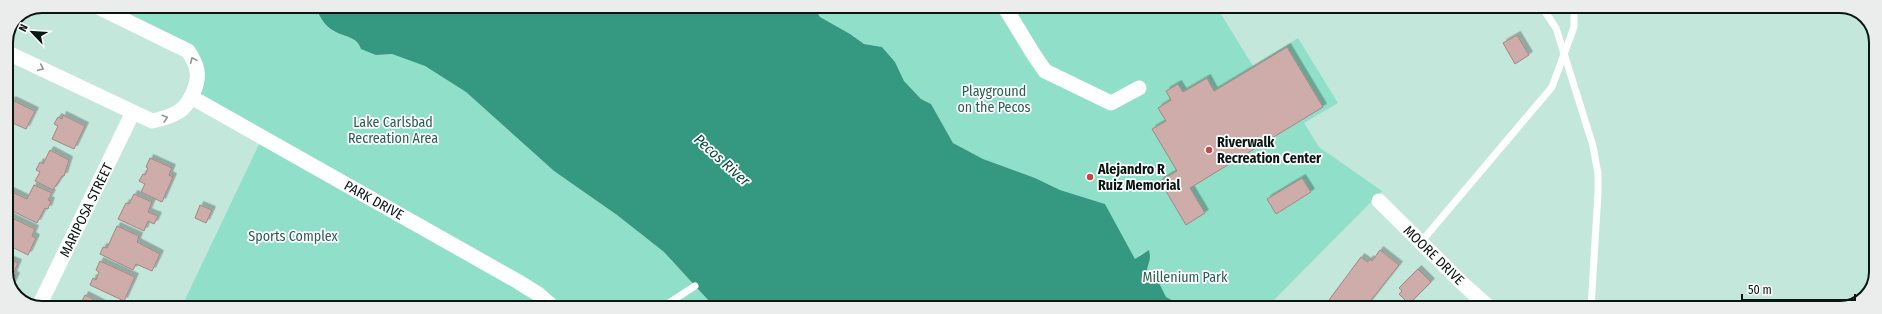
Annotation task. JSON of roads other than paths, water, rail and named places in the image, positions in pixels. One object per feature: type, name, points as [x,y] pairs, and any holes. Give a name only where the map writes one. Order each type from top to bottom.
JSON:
[{"type":"street","points":[[13,59],[152,121],[166,119],[180,111],[191,97],[198,72],[194,60],[188,51],[110,13]]},
{"type":"street","points":[[1008,13],[1045,71],[1111,103],[1139,88]]},
{"type":"street","name":"PARK DRIVE","points":[[191,97],[517,281],[538,294],[546,301]]},
{"type":"street","name":"MARIPOSA STREET","points":[[41,301],[133,112]]},
{"type":"street","name":"MOORE DRIVE","points":[[1379,201],[1483,301]]},
{"type":"lane","points":[[1546,13],[1556,28],[1593,146],[1598,174],[1591,301]]},
{"type":"lane","points":[[1421,242],[1552,87],[1565,56],[1574,27],[1574,13]]},
{"type":"lane","points":[[672,301],[695,286]]},
{"type":"water","name":"Pecos River","points":[[318,13],[817,13],[820,17],[850,34],[864,44],[882,47],[895,62],[904,81],[921,99],[931,104],[953,143],[983,159],[1035,178],[1060,190],[1105,204],[1135,259],[1149,250],[1150,260],[1147,273],[1157,279],[1166,297],[1173,301],[709,301],[664,252],[617,215],[554,171],[466,92],[425,66],[392,54],[376,55],[361,49],[359,45],[350,37],[330,29]]},
{"type":"place","name":"Riverwalk Recreation Center","points":[[1209,150]]},
{"type":"place","name":"Alejandro R Ruiz Memorial","points":[[1090,177]]},
{"type":"park label","name":"Playground on the Pecos","points":[[994,100]]},
{"type":"park label","name":"Lake Carlsbad Recreation Area","points":[[393,130]]},
{"type":"park label","name":"Sports Complex","points":[[293,236]]},
{"type":"park label","name":"Millenium Park","points":[[1185,277]]}]
